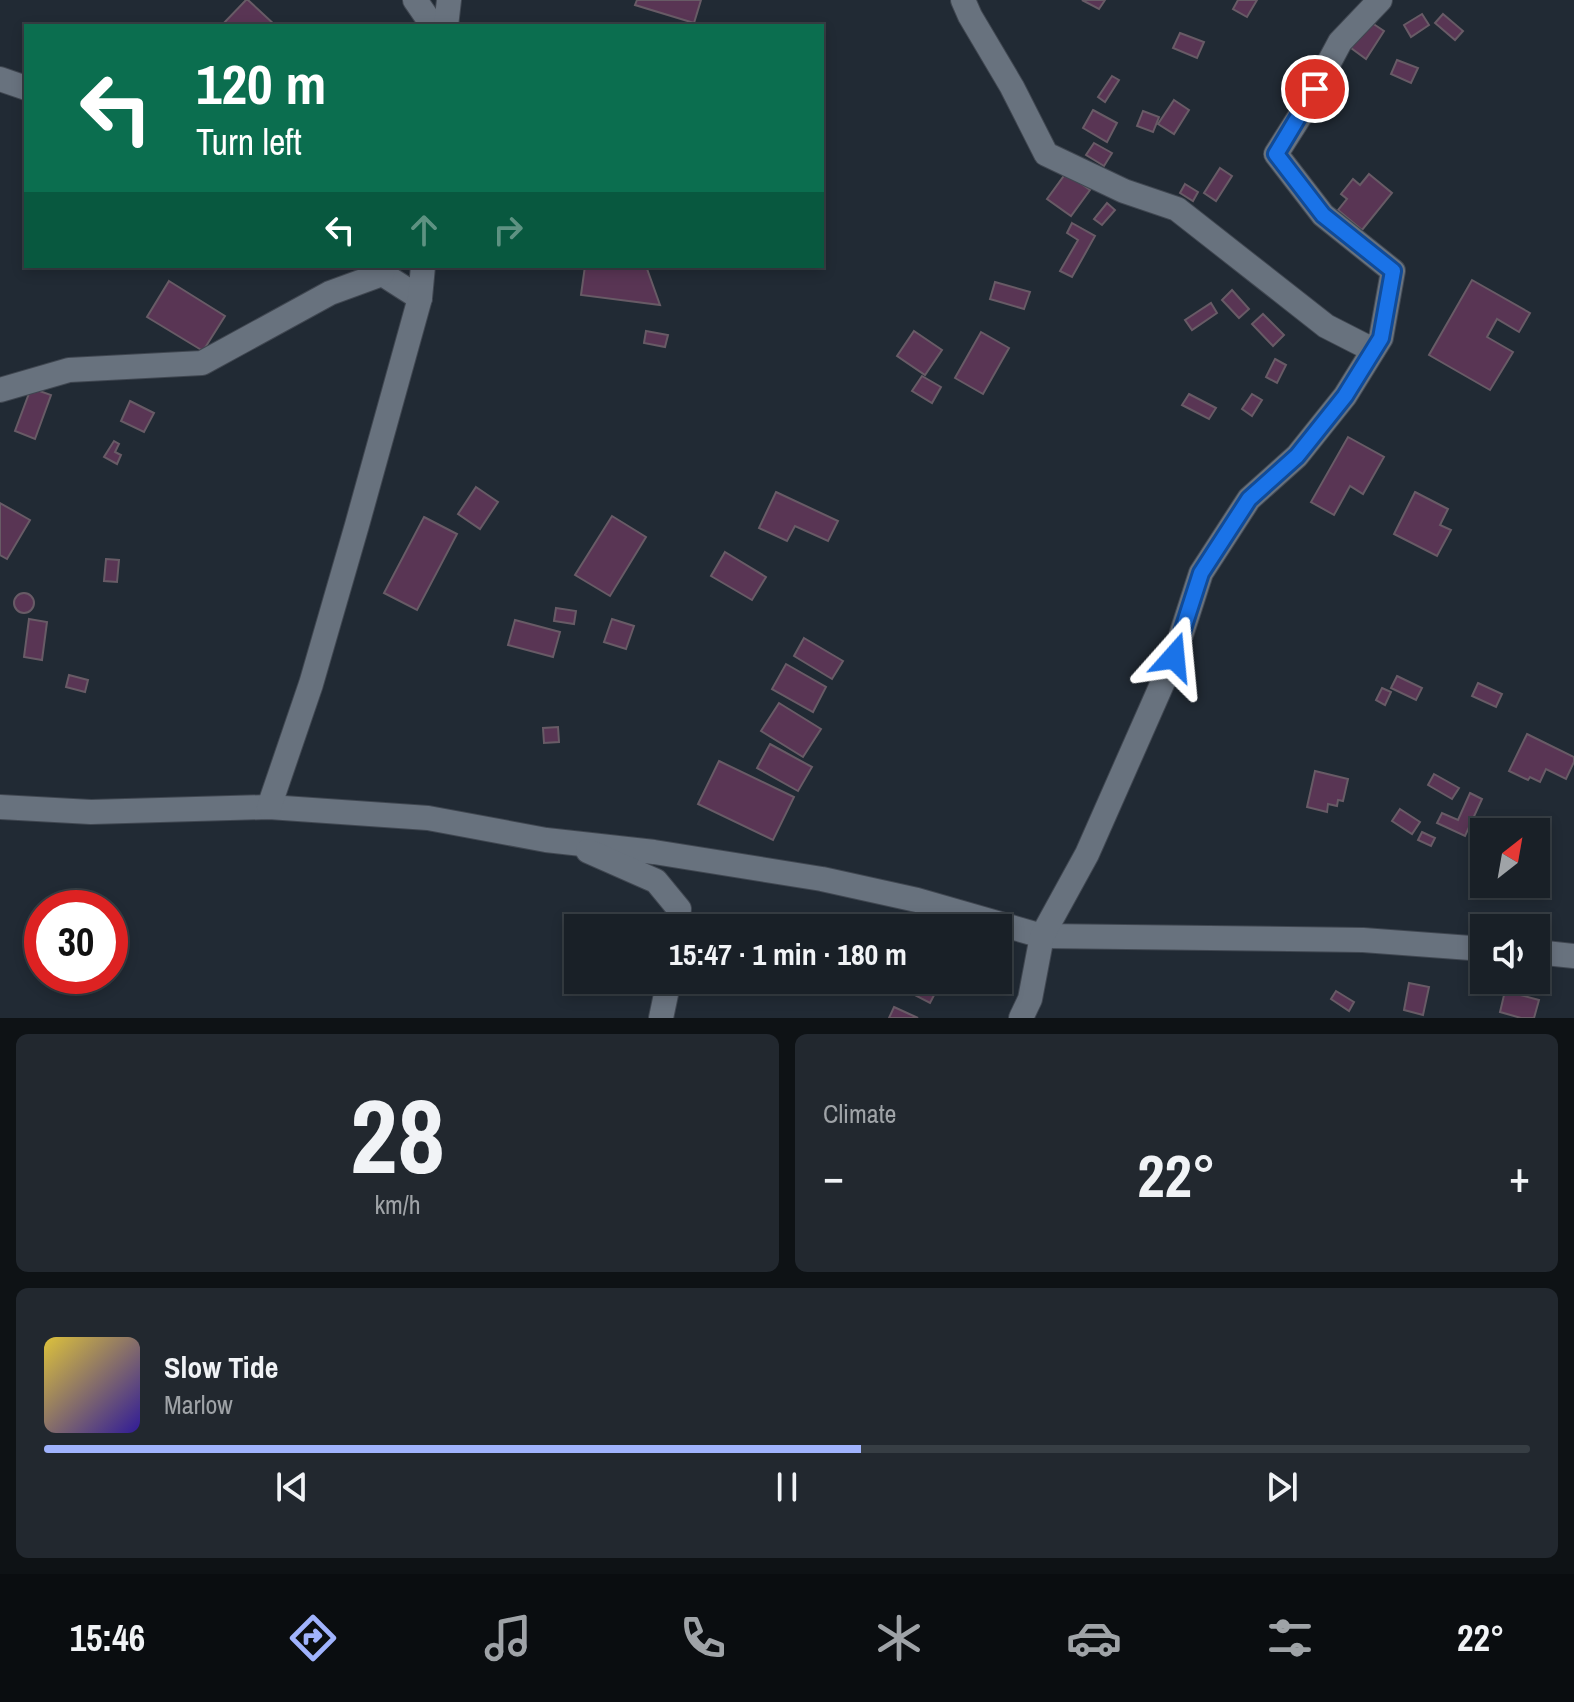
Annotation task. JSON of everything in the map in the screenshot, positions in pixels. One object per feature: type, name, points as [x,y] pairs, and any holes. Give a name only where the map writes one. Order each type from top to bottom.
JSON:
[{"type":"street","points":[[415,0],[432,24]]},
{"type":"street","points":[[446,24],[449,0]]},
{"type":"street","points":[[963,0],[1046,154],[1124,191],[1177,209],[1326,326],[1373,350]]},
{"type":"street","points":[[1021,1018],[1030,999],[1042,936],[1087,854],[1174,657],[1201,573],[1249,499],[1297,456],[1345,396],[1381,338],[1393,271],[1323,215],[1276,154],[1340,42],[1380,0]]},
{"type":"street","points":[[0,79],[24,87]]},
{"type":"street","points":[[269,807],[311,684],[357,525],[420,298],[423,268]]},
{"type":"street","points":[[0,390],[69,370],[202,363],[376,270],[420,298]]},
{"type":"street","points":[[0,807],[91,812],[269,807],[428,818],[567,842],[654,852],[822,879],[917,900],[1042,936],[1363,940],[1470,948]]},
{"type":"street","points":[[567,842],[656,881],[679,909],[678,914]]},
{"type":"street","points":[[1550,953],[1574,956]]},
{"type":"street","points":[[661,1018],[666,994]]},
{"type":"building","points":[[248,0],[274,24],[223,24]]},
{"type":"building","points":[[637,0],[701,0],[694,23],[635,5]]},
{"type":"building","points":[[1082,0],[1105,0],[1099,9]]},
{"type":"building","points":[[1238,0],[1257,0],[1247,17],[1233,9]]},
{"type":"building","points":[[1422,14],[1429,25],[1411,37],[1404,25]]},
{"type":"building","points":[[1443,14],[1463,31],[1455,40],[1435,23]]},
{"type":"building","points":[[1369,21],[1384,31],[1366,59],[1351,48]]},
{"type":"building","points":[[1180,33],[1204,42],[1197,58],[1173,48]]},
{"type":"building","points":[[1397,60],[1418,68],[1411,83],[1391,74]]},
{"type":"building","points":[[1112,76],[1119,80],[1105,102],[1098,97]]},
{"type":"building","points":[[1174,100],[1189,110],[1174,134],[1158,124]]},
{"type":"building","points":[[1093,110],[1117,123],[1107,142],[1083,128]]},
{"type":"building","points":[[1143,111],[1159,117],[1153,132],[1137,126]]},
{"type":"building","points":[[1094,143],[1112,153],[1104,166],[1086,155]]},
{"type":"building","points":[[1220,168],[1232,176],[1216,201],[1204,193]]},
{"type":"building","points":[[1066,173],[1090,190],[1071,216],[1047,199]]},
{"type":"building","points":[[1369,174],[1392,193],[1362,230],[1338,210],[1347,199],[1341,194],[1353,179],[1360,185]]},
{"type":"building","points":[[1185,184],[1198,192],[1193,201],[1180,193]]},
{"type":"building","points":[[1107,203],[1115,210],[1102,225],[1094,219]]},
{"type":"building","points":[[1072,223],[1095,236],[1072,277],[1060,271],[1078,240],[1067,233]]},
{"type":"building","points":[[585,268],[647,268],[660,305],[581,295]]},
{"type":"building","points":[[1472,280],[1530,313],[1519,332],[1497,319],[1487,337],[1513,352],[1490,390],[1429,355]]},
{"type":"building","points":[[169,281],[225,316],[203,351],[147,317]]},
{"type":"building","points":[[995,282],[1030,292],[1024,309],[990,299]]},
{"type":"building","points":[[1232,290],[1249,309],[1239,318],[1222,300]]},
{"type":"building","points":[[1211,303],[1217,313],[1192,330],[1185,320]]},
{"type":"building","points":[[1263,314],[1284,335],[1273,346],[1252,324]]},
{"type":"building","points":[[646,331],[668,335],[665,347],[644,343]]},
{"type":"building","points":[[914,331],[942,350],[925,375],[897,356]]},
{"type":"building","points":[[981,332],[1009,348],[983,394],[955,378]]},
{"type":"building","points":[[1275,359],[1286,365],[1277,383],[1266,377]]},
{"type":"building","points":[[922,376],[941,387],[932,403],[912,391]]},
{"type":"building","points":[[31,388],[51,395],[35,439],[15,431]]},
{"type":"building","points":[[1189,394],[1216,408],[1209,419],[1182,405]]},
{"type":"building","points":[[1252,394],[1262,400],[1252,416],[1242,409]]},
{"type":"building","points":[[130,401],[154,413],[144,432],[121,421]]},
{"type":"building","points":[[1348,437],[1384,457],[1363,494],[1350,486],[1334,515],[1311,502]]},
{"type":"building","points":[[114,441],[119,444],[115,452],[121,455],[117,464],[104,457]]},
{"type":"building","points":[[476,487],[498,502],[480,529],[458,514]]},
{"type":"building","points":[[776,492],[838,521],[828,541],[795,526],[787,541],[759,528]]},
{"type":"building","points":[[1415,492],[1448,509],[1440,525],[1451,530],[1437,556],[1394,534]]},
{"type":"building","points":[[0,503],[30,520],[7,559],[0,555]]},
{"type":"building","points":[[612,516],[646,537],[610,596],[575,575]]},
{"type":"building","points":[[424,517],[457,534],[417,610],[384,593]]},
{"type":"building","points":[[725,552],[766,577],[752,600],[711,576]]},
{"type":"building","points":[[106,559],[119,560],[117,582],[104,581]]},
{"type":"building","points":[[24,593],[31,596],[34,603],[31,610],[24,613],[17,610],[14,603],[17,596]]},
{"type":"building","points":[[556,608],[576,611],[574,624],[554,621]]},
{"type":"building","points":[[29,619],[47,622],[42,660],[24,657]]},
{"type":"building","points":[[612,619],[634,626],[626,649],[604,642]]},
{"type":"building","points":[[515,620],[560,632],[553,657],[508,645]]},
{"type":"building","points":[[804,638],[843,661],[832,679],[794,656]]},
{"type":"building","points":[[786,664],[826,687],[813,712],[772,689]]},
{"type":"building","points":[[69,675],[88,680],[85,692],[66,687]]},
{"type":"building","points":[[1397,676],[1422,688],[1416,700],[1391,688]]},
{"type":"building","points":[[1478,683],[1502,694],[1496,707],[1472,696]]},
{"type":"building","points":[[1382,688],[1391,692],[1385,705],[1376,700]]},
{"type":"building","points":[[779,703],[821,729],[803,757],[761,731]]},
{"type":"building","points":[[558,727],[559,742],[544,743],[543,728]]},
{"type":"building","points":[[1527,734],[1574,757],[1566,779],[1546,769],[1540,782],[1509,771]]},
{"type":"building","points":[[770,744],[812,767],[798,791],[757,768]]},
{"type":"building","points":[[719,761],[794,797],[773,840],[698,804]]},
{"type":"building","points":[[1315,771],[1348,779],[1343,801],[1338,800],[1337,806],[1328,804],[1327,812],[1307,807]]},
{"type":"building","points":[[1434,774],[1459,788],[1452,799],[1428,785]]},
{"type":"building","points":[[1470,793],[1482,799],[1473,818],[1470,818],[1465,836],[1437,823],[1442,813],[1458,820]]},
{"type":"building","points":[[1400,809],[1420,822],[1412,834],[1392,821]]},
{"type":"building","points":[[1422,832],[1435,838],[1431,846],[1418,840]]},
{"type":"building","points":[[1409,983],[1429,987],[1423,1015],[1404,1010]]},
{"type":"building","points":[[1336,991],[1354,1002],[1349,1011],[1331,999]]},
{"type":"building","points":[[913,994],[935,994],[930,1003]]},
{"type":"building","points":[[1504,994],[1539,1000],[1534,1018],[1500,1012]]},
{"type":"building","points":[[894,1007],[918,1018],[889,1018]]},
{"type":"route","points":[[1174,657],[1201,573],[1249,499],[1297,456],[1345,396],[1381,338],[1393,271],[1323,215],[1276,154],[1315,89]]}]
